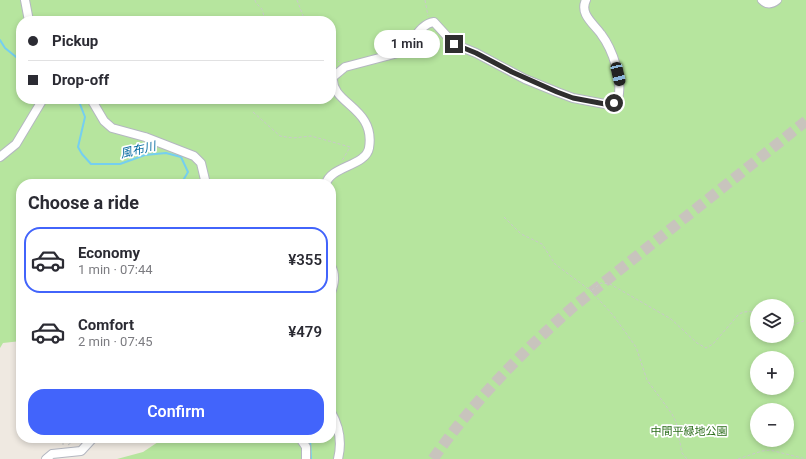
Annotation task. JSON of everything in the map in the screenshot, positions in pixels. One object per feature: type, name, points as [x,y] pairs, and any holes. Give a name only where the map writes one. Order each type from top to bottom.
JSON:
[{"type":"street","points":[[25,0],[28,16]]},
{"type":"street","points":[[336,74],[345,67],[402,52],[409,47],[422,27],[434,22],[454,44],[476,53],[524,79],[573,98],[605,104],[614,103],[618,99],[620,91],[618,74],[606,43],[585,13],[583,6],[586,0]]},
{"type":"street","points":[[762,0],[768,4],[772,4],[777,0]]},
{"type":"street","points":[[329,179],[334,174],[366,156],[370,144],[367,123],[363,117],[336,91]]},
{"type":"street","points":[[0,157],[16,144],[40,104]]},
{"type":"street","points":[[94,104],[104,121],[112,128],[145,137],[194,156],[201,163],[205,179]]},
{"type":"street","points":[[336,420],[340,452],[338,459]]},
{"type":"street","points":[[46,459],[52,454],[81,451],[88,443]]},
{"type":"street","points":[[303,443],[306,447],[306,459]]},
{"type":"path","points":[[255,0],[262,9],[263,16]]},
{"type":"path","points":[[297,0],[303,16]]},
{"type":"path","points":[[425,0],[429,23]]},
{"type":"path","points":[[336,59],[341,64]]},
{"type":"path","points":[[253,112],[280,136],[293,138],[311,136],[350,148],[342,160]]},
{"type":"path","points":[[504,217],[521,234],[542,244],[555,264],[591,291],[613,314],[636,347],[647,380],[676,422],[682,453],[687,459]]},
{"type":"path","points":[[591,291],[601,283],[610,284],[671,319],[697,343],[706,348],[713,344],[739,314],[750,312]]},
{"type":"path","points":[[794,325],[806,320]]},
{"type":"path","points":[[738,459],[762,451],[770,450],[806,459]]},
{"type":"green space","name":"中間平緑地公園","points":[[0,0],[806,0],[806,459],[117,459],[143,452],[156,443],[336,443],[336,179],[16,179],[16,342],[3,343],[0,348]]},
{"type":"waterway","name":"風布川","points":[[0,40],[5,48],[16,57]]},
{"type":"waterway","name":"風布川","points":[[80,104],[85,117],[78,147],[91,164],[120,164],[145,155],[166,153],[181,157],[188,172],[184,179]]},
{"type":"waterway","name":"風布川","points":[[310,443],[311,459]]},
{"type":"tunnel","points":[[433,459],[464,418],[498,379],[554,324],[573,307],[806,121]]},
{"type":"route","points":[[454,44],[476,53],[524,79],[573,98],[605,104],[614,103]]}]
